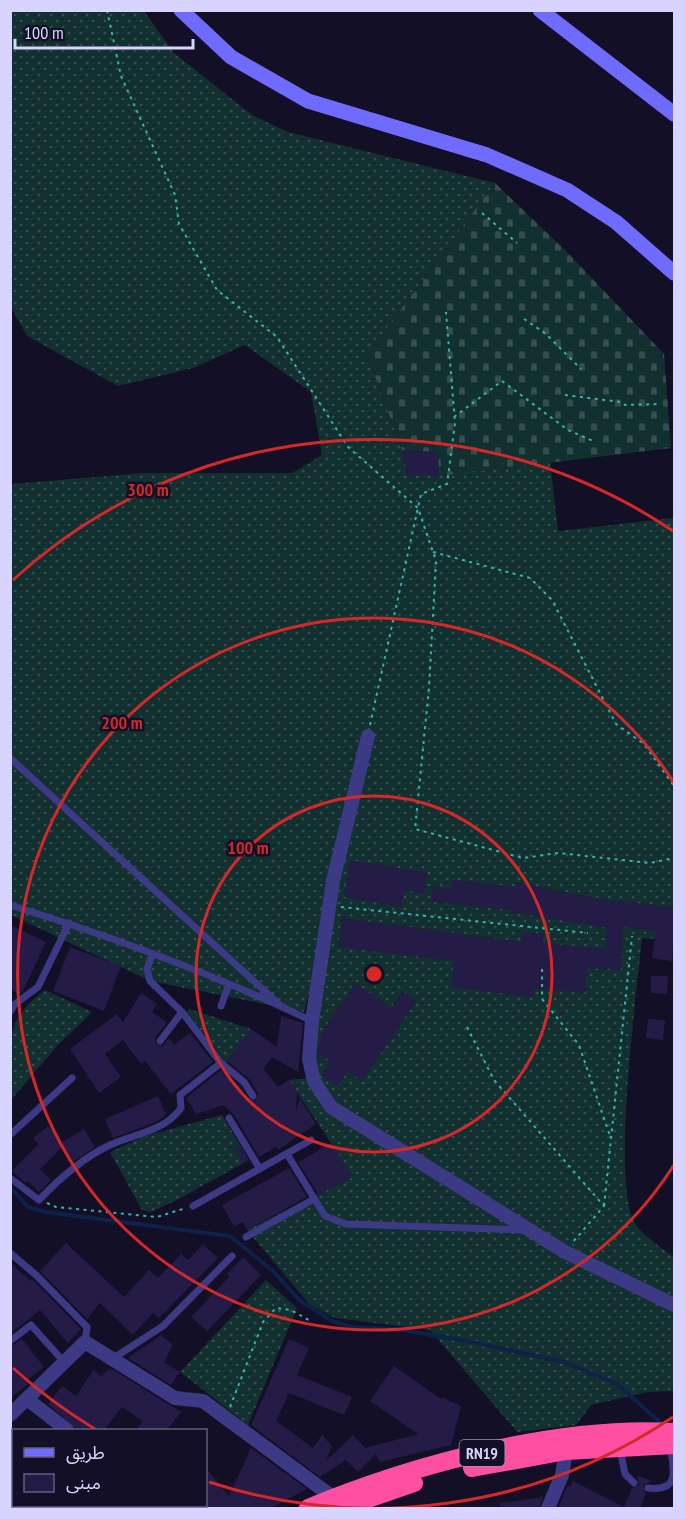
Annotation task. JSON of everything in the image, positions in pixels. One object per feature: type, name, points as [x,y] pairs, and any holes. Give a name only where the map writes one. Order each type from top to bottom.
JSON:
[{"type":"highway","name":"RN19","points":[[338,1503],[414,1470],[496,1450],[579,1437],[671,1440]]},
{"type":"highway","name":"RN19","points":[[308,1509],[461,1470],[566,1451],[671,1440]]},
{"type":"street","points":[[181,10],[231,57],[308,101],[487,155],[567,190],[616,222],[675,273]]},
{"type":"street","points":[[540,10],[675,114]]},
{"type":"street","points":[[368,736],[329,906],[312,1021],[309,1059],[314,1082],[331,1107],[529,1230],[565,1252],[675,1305]]},
{"type":"street","points":[[10,1415],[85,1342],[175,1398],[203,1401],[338,1503]]},
{"type":"street","points":[[27,1399],[59,1428]]},
{"type":"street","points":[[548,1509],[562,1475],[566,1451]]},
{"type":"lane","points":[[10,758],[280,1005]]},
{"type":"lane","points":[[10,905],[69,923],[228,984],[312,1021]]},
{"type":"lane","points":[[10,1012],[15,1004],[38,987],[69,923]]},
{"type":"lane","points":[[152,955],[147,969],[150,981],[182,1012],[221,1063],[244,1082],[253,1095]]},
{"type":"lane","points":[[221,1006],[228,984]]},
{"type":"lane","points":[[160,1041],[182,1012]]},
{"type":"lane","points":[[10,1178],[39,1200],[66,1172],[107,1146],[171,1122],[180,1108],[180,1095],[221,1063]]},
{"type":"lane","points":[[10,1135],[72,1078]]},
{"type":"lane","points":[[229,1118],[260,1169]]},
{"type":"lane","points":[[193,1206],[311,1140]]},
{"type":"lane","points":[[287,1154],[325,1216],[346,1224],[529,1230]]},
{"type":"lane","points":[[246,1237],[314,1199]]},
{"type":"lane","points":[[10,1253],[87,1327],[85,1342]]},
{"type":"lane","points":[[112,1359],[163,1326],[232,1256]]},
{"type":"lane","points":[[10,1341],[31,1325],[64,1362]]},
{"type":"lane","points":[[648,1488],[663,1488],[671,1483],[674,1476],[671,1440]]},
{"type":"lane","points":[[619,1447],[625,1474],[634,1483]]},
{"type":"path","points":[[107,10],[121,76],[176,195],[179,224],[217,290],[277,337],[348,447],[418,508],[436,561],[429,688],[414,829],[523,858],[558,853],[650,863],[675,858]]},
{"type":"path","points":[[482,213],[517,243]]},
{"type":"path","points":[[368,736],[421,494],[447,484],[454,417],[446,312]]},
{"type":"path","points":[[524,319],[546,334],[581,369]]},
{"type":"path","points":[[454,417],[502,381],[568,430],[593,441]]},
{"type":"path","points":[[565,395],[621,402],[625,405],[661,404]]},
{"type":"path","points":[[433,552],[530,578],[552,600],[616,724],[645,744],[675,786]]},
{"type":"path","points":[[329,906],[588,933]]},
{"type":"path","points":[[565,1252],[604,1206],[632,936]]},
{"type":"path","points":[[542,969],[543,999],[579,1045],[611,1139]]},
{"type":"path","points":[[466,1027],[494,1080],[604,1206]]},
{"type":"path","points":[[39,1200],[56,1207],[157,1217],[193,1206]]},
{"type":"path","points":[[226,1418],[263,1322],[276,1308],[291,1310],[312,1322]]},
{"type":"green space","points":[[11,11],[144,11],[174,53],[252,115],[288,132],[495,183],[367,355],[402,450],[407,475],[550,461],[558,531],[674,518],[674,941],[642,938],[627,1087],[625,1172],[629,1204],[636,1225],[674,1258],[674,1310],[672,1311],[674,1316],[674,1391],[648,1392],[591,1405],[576,1425],[517,1432],[430,1330],[335,1318],[310,1305],[247,1230],[351,1177],[289,1080],[308,1078],[342,863],[304,1012],[150,981],[11,915],[11,484],[144,473],[292,473],[322,455],[311,392],[245,345],[193,368],[118,386],[27,336],[11,307]]},
{"type":"green space","points":[[495,183],[566,251],[664,354],[671,448],[439,476],[407,475],[402,450],[367,355]]},
{"type":"green space","points":[[45,990],[92,1012],[57,1046],[11,1100],[9,1051],[14,1026],[31,1002]]},
{"type":"green space","points":[[189,1009],[251,1029],[226,1063],[187,1012]]},
{"type":"green space","points":[[222,1115],[249,1160],[177,1200],[151,1212],[142,1210],[110,1152],[145,1136]]},
{"type":"green space","points":[[266,1280],[297,1308],[248,1425],[180,1372]]},
{"type":"building","points":[[402,450],[438,452],[439,476],[407,475]]},
{"type":"building","points":[[350,860],[427,873],[424,894],[404,890],[401,907],[344,897]]},
{"type":"building","points":[[452,880],[516,887],[516,883],[603,899],[675,907],[672,961],[652,958],[656,931],[623,927],[621,970],[587,968],[585,993],[534,988],[533,997],[451,987],[454,961],[338,947],[342,918],[522,942],[523,932],[544,934],[543,943],[605,949],[607,928],[511,912],[512,910],[432,902],[433,887],[451,889]]},
{"type":"building","points":[[10,925],[46,942],[23,991],[19,994],[10,989]]},
{"type":"building","points":[[70,947],[121,966],[104,1011],[53,991]]},
{"type":"building","points":[[651,976],[668,976],[667,994],[651,993]]},
{"type":"building","points":[[355,983],[391,1008],[403,991],[416,1001],[362,1081],[348,1071],[338,1086],[322,1076],[330,1061],[318,1053],[319,1044],[325,1027]]},
{"type":"building","points":[[141,993],[157,1004],[152,1012],[167,1022],[155,1038],[156,1045],[163,1046],[169,1038],[174,1045],[190,1033],[213,1062],[171,1094],[145,1061],[141,1064],[123,1040],[105,1054],[121,1077],[99,1093],[70,1049],[117,1014],[123,1022]]},
{"type":"building","points":[[281,1016],[303,1023],[298,1072],[272,1057],[263,1069],[278,1087],[289,1080],[297,1092],[296,1111],[300,1098],[316,1124],[278,1150],[276,1147],[259,1157],[234,1115],[224,1105],[196,1114],[186,1098],[221,1070],[240,1086],[250,1101],[256,1100],[258,1093],[249,1079],[227,1061],[251,1029],[277,1047]]},
{"type":"building","points":[[648,1019],[665,1020],[663,1040],[646,1038]]},
{"type":"building","points":[[158,1096],[166,1115],[154,1123],[113,1138],[105,1119]]},
{"type":"building","points":[[48,1126],[61,1143],[84,1129],[95,1147],[73,1162],[63,1146],[40,1169],[51,1180],[39,1192],[28,1181],[26,1183],[12,1171],[39,1144],[33,1138]]},
{"type":"building","points":[[332,1143],[352,1177],[319,1195],[298,1162]]},
{"type":"building","points":[[239,1146],[248,1160],[243,1164],[234,1149]]},
{"type":"building","points":[[289,1168],[307,1197],[247,1230],[243,1222],[234,1227],[222,1205]]},
{"type":"building","points":[[66,1243],[124,1297],[149,1270],[158,1278],[181,1254],[188,1260],[203,1244],[218,1258],[159,1318],[153,1313],[133,1335],[100,1303],[87,1319],[40,1271]]},
{"type":"building","points":[[243,1257],[261,1275],[207,1331],[191,1317],[230,1276],[227,1274]]},
{"type":"building","points":[[10,1263],[31,1281],[32,1279],[81,1329],[68,1343],[40,1310],[10,1334]]},
{"type":"building","points":[[161,1335],[173,1345],[164,1362],[180,1372],[171,1385],[128,1358]]},
{"type":"building","points":[[22,1339],[44,1367],[28,1379],[30,1383],[10,1398],[10,1347]]},
{"type":"building","points":[[289,1339],[309,1348],[297,1375],[352,1397],[344,1415],[289,1393],[276,1421],[313,1448],[322,1435],[332,1446],[326,1461],[353,1435],[365,1448],[418,1434],[370,1401],[394,1366],[441,1399],[441,1397],[461,1406],[451,1445],[380,1462],[376,1454],[358,1472],[346,1460],[320,1477],[251,1425]]},
{"type":"building","points":[[94,1369],[100,1376],[109,1369],[181,1412],[168,1429],[137,1429],[143,1421],[122,1407],[105,1429],[76,1429],[48,1404],[62,1386],[76,1396]]},
{"type":"building","points":[[251,1448],[307,1489],[269,1509],[206,1509],[207,1469],[229,1496]]},
{"type":"building","points":[[637,1475],[651,1481],[643,1486],[646,1493],[640,1509],[558,1509],[567,1486],[570,1487],[573,1481],[624,1507],[632,1488],[639,1485]]},
{"type":"building","points":[[543,1497],[539,1509],[500,1509],[500,1503]]},
{"type":"waterway","points":[[10,1187],[28,1207],[46,1212],[230,1236],[273,1271],[299,1300],[332,1321],[353,1327],[396,1329],[467,1341],[564,1362],[617,1384],[663,1425]]}]
